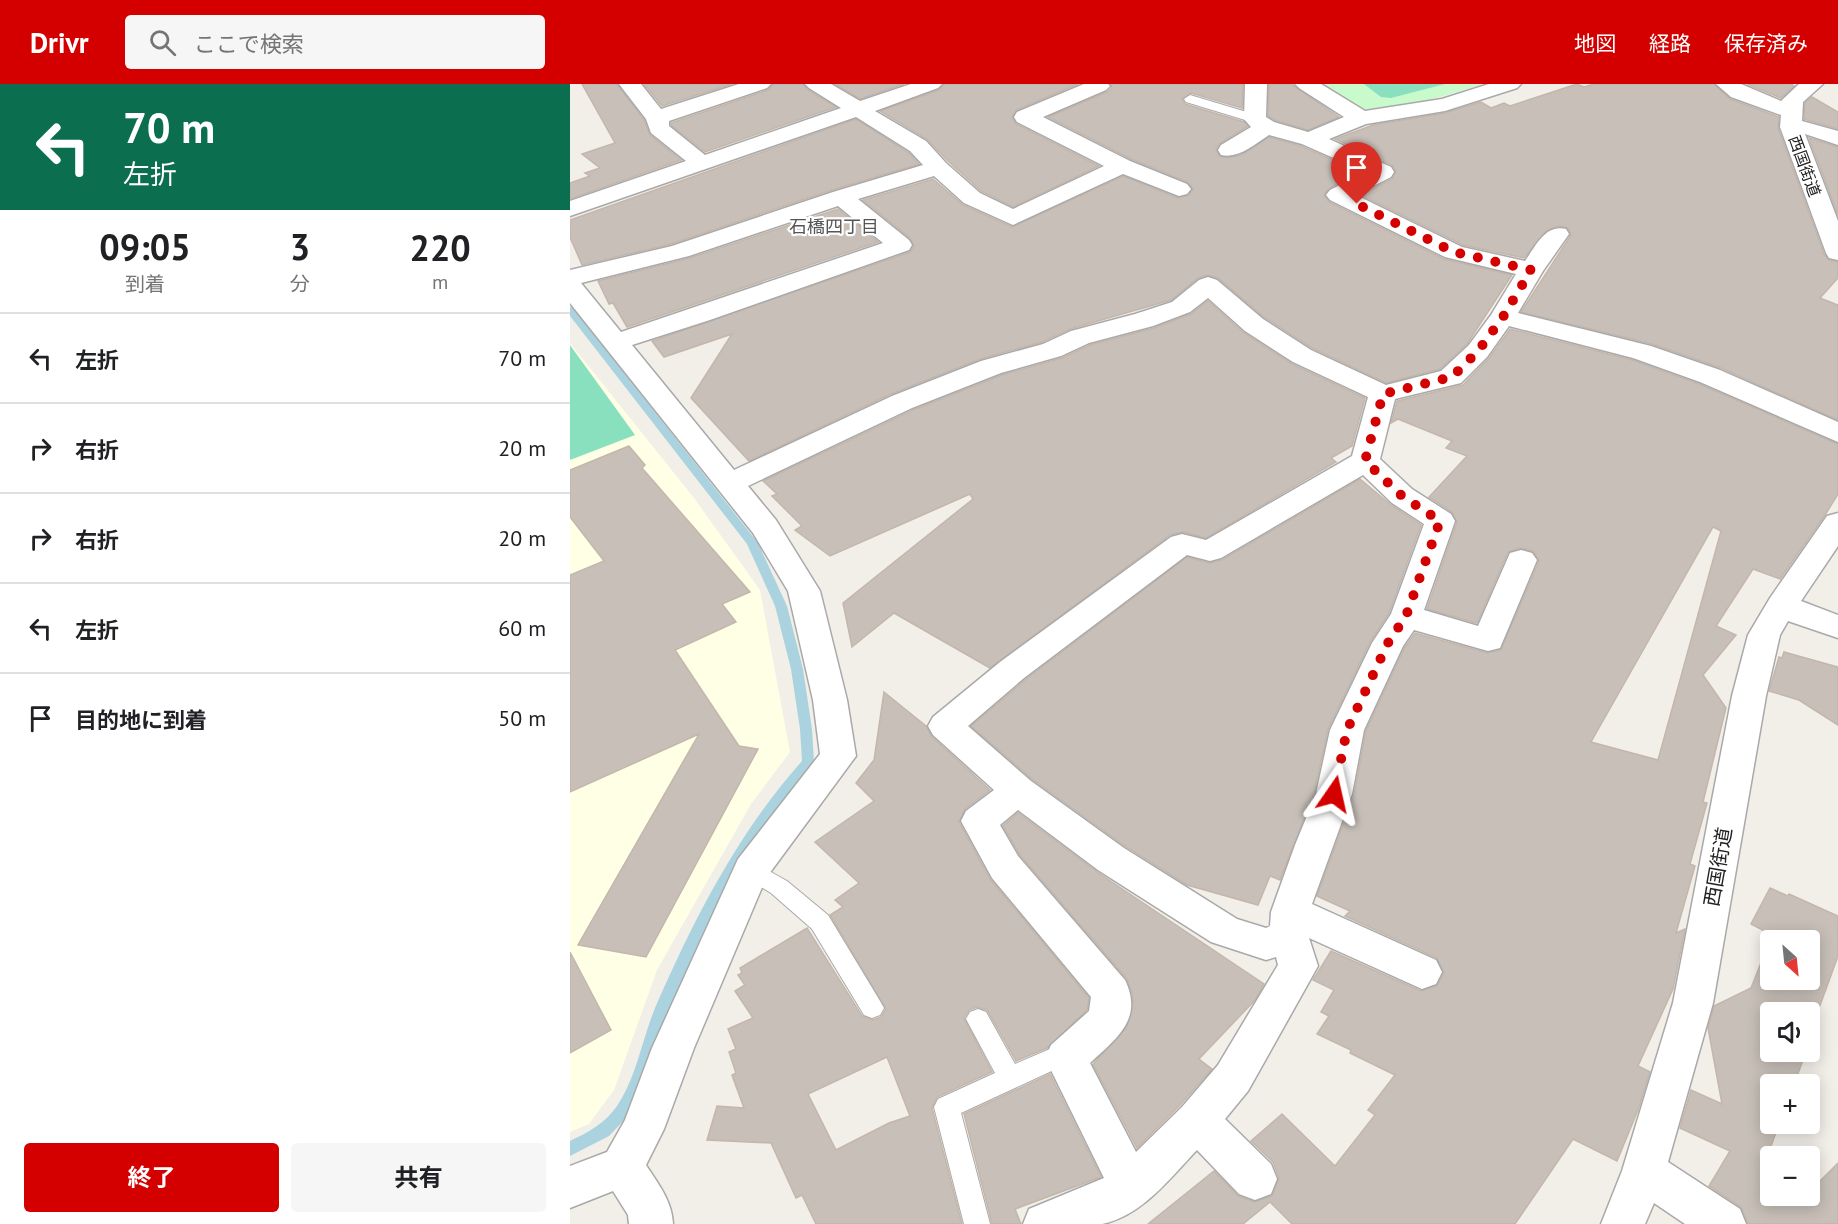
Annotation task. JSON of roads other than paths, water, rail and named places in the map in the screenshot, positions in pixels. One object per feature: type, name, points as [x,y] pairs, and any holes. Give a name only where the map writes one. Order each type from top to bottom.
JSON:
[{"type":"street","points":[[630,84],[657,118],[659,128],[702,163]]},
{"type":"street","points":[[657,118],[760,84]]},
{"type":"street","points":[[816,84],[918,146],[938,168],[972,198],[1013,218],[1122,165]]},
{"type":"street","points":[[570,210],[931,84]]},
{"type":"street","points":[[1095,84],[1099,86],[1024,117],[1122,165],[1179,189]]},
{"type":"street","points":[[1256,84],[1260,123]]},
{"type":"street","points":[[1306,84],[1361,118]]},
{"type":"street","points":[[1310,139],[1361,118],[1445,105],[1510,84]]},
{"type":"street","points":[[1727,84],[1807,128],[1838,138]]},
{"type":"street","name":"西国街道","points":[[1812,84],[1792,100],[1791,120],[1838,253]]},
{"type":"street","points":[[1260,123],[1310,139],[1383,172],[1338,195],[1454,252],[1531,270]]},
{"type":"street","points":[[1229,150],[1260,123]]},
{"type":"street","points":[[570,278],[680,250],[938,168]]},
{"type":"street","points":[[616,342],[900,245],[841,197]]},
{"type":"street","points":[[730,483],[923,394],[991,368],[1052,350],[1080,337],[1144,320],[1181,307],[1208,285],[1254,325],[1302,356],[1383,394],[1452,377],[1478,351],[1503,317],[1531,270],[1557,234]]},
{"type":"street","points":[[570,286],[765,527],[804,591],[830,700],[838,756],[751,870],[673,1048],[643,1130],[622,1167],[570,1187]]},
{"type":"street","points":[[1503,317],[1642,352],[1710,376],[1838,433]]},
{"type":"street","points":[[1290,924],[1266,944],[1226,931],[1111,860],[1018,791],[945,726],[1012,670],[1182,544],[1210,551],[1365,461],[1383,394]]},
{"type":"street","points":[[1045,1224],[1116,1204],[1197,1121],[1233,1078],[1298,966],[1290,924],[1313,845],[1334,794],[1347,730],[1388,643],[1406,616],[1440,521],[1402,496],[1365,461]]},
{"type":"street","name":"西国街道","points":[[1623,1224],[1644,1171],[1694,1003],[1749,696],[1764,635],[1781,606],[1838,523]]},
{"type":"street","points":[[1406,616],[1488,640],[1521,560]]},
{"type":"street","points":[[1781,606],[1838,627]]},
{"type":"street","points":[[1018,791],[979,821],[1005,867],[1111,992],[1109,1019],[1066,1058],[1116,1204]]},
{"type":"street","points":[[1290,924],[1422,972]]},
{"type":"street","points":[[1197,1121],[1255,1179]]},
{"type":"street","points":[[622,1167],[650,1210],[651,1224]]},
{"type":"street","points":[[1644,1171],[1724,1224]]},
{"type":"lane","points":[[1190,99],[1260,123]]},
{"type":"lane","points":[[751,870],[779,886],[820,922],[872,1008]]},
{"type":"lane","points":[[978,1019],[1011,1078]]},
{"type":"lane","points":[[978,1224],[947,1107],[1057,1057],[1066,1058]]},
{"type":"waterway","points":[[570,310],[752,543],[781,606],[797,669],[806,729],[808,762],[761,820],[721,886],[656,1024],[629,1101],[604,1131],[570,1149]]},
{"type":"district","name":"石橋四丁目","points":[[834,226]]}]
